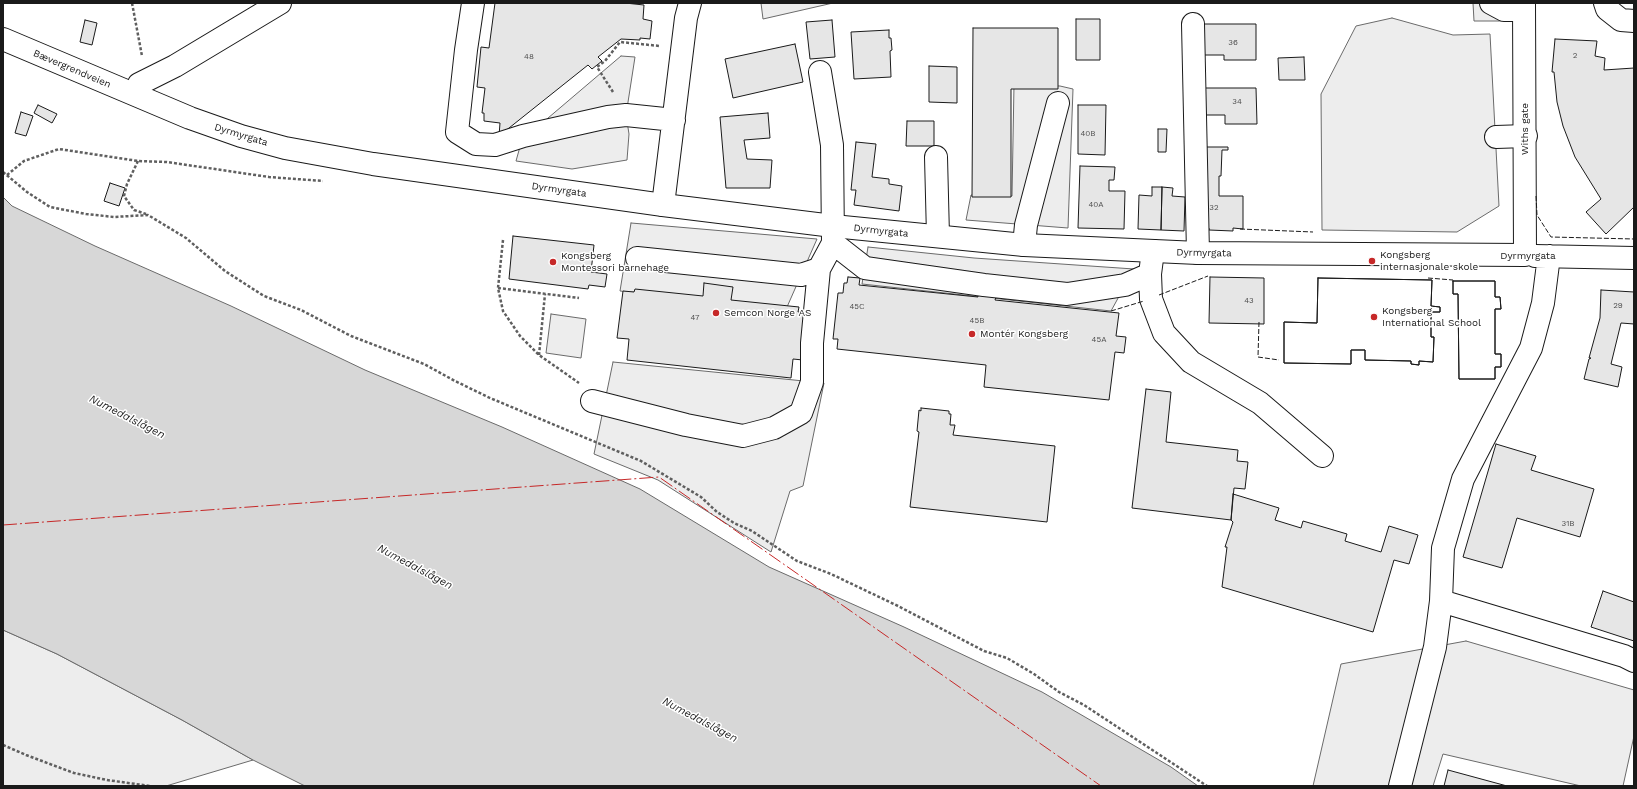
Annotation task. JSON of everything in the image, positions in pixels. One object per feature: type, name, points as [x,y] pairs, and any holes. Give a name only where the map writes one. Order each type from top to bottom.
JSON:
[{"type":"main road","points":[[140,91],[175,66],[280,3]]},
{"type":"main road","points":[[473,3],[466,50],[458,132],[476,144],[495,145],[523,136],[608,117],[626,115],[674,120]]},
{"type":"main road","points":[[663,205],[686,18],[690,3]]},
{"type":"main road","points":[[1491,3],[1504,10],[1524,6]]},
{"type":"main road","points":[[1605,3],[1607,9],[1621,20],[1634,21]]},
{"type":"main road","name":"Withs gate","points":[[1524,6],[1526,136],[1525,256]]},
{"type":"main road","points":[[1193,24],[1198,253]]},
{"type":"main road","name":"Bævergrendveien","points":[[3,39],[140,91]]},
{"type":"main road","points":[[592,401],[686,425],[743,436],[774,428],[801,413],[812,382],[812,342],[819,269],[833,235],[832,145],[820,72]]},
{"type":"main road","name":"Dyrmyrgata","points":[[140,91],[190,118],[241,136],[285,148],[373,164],[663,205],[833,235],[938,236],[1024,246],[1198,253],[1634,258]]},
{"type":"main road","points":[[1024,246],[1026,225],[1058,103]]},
{"type":"main road","points":[[1496,137],[1526,136]]},
{"type":"main road","points":[[936,157],[938,236]]},
{"type":"main road","points":[[833,235],[865,268],[984,284],[1067,294],[1125,286],[1150,274]]},
{"type":"main road","points":[[1153,251],[1150,274],[1150,299],[1164,333],[1191,362],[1260,402],[1322,456]]},
{"type":"main road","points":[[1400,786],[1435,647],[1441,601],[1443,548],[1463,479],[1531,348],[1543,303],[1550,256]]},
{"type":"main road","points":[[636,258],[801,275],[819,269]]},
{"type":"main road","points":[[1441,601],[1624,656],[1634,661]]},
{"type":"path","points":[[132,3],[143,64],[140,91]]},
{"type":"path","points":[[626,115],[597,67],[605,61],[620,42],[683,48]]},
{"type":"path","points":[[7,175],[24,161],[59,149],[138,161],[167,162],[269,176],[331,182]]},
{"type":"path","points":[[138,161],[127,184],[124,196],[134,210],[148,215],[186,238],[225,271],[264,296],[301,310],[351,336],[424,364],[456,382],[490,398],[650,465],[701,497],[717,512],[734,523],[752,531],[797,561],[831,574],[898,606],[984,651],[1007,658],[1034,674],[1059,692],[1084,705],[1207,786]]},
{"type":"path","points":[[3,172],[27,192],[50,207],[86,214],[114,217],[148,215]]},
{"type":"path","points":[[503,240],[498,288],[503,312],[520,336],[539,355],[580,384],[592,401]]},
{"type":"path","points":[[498,288],[579,298]]},
{"type":"path","points":[[539,355],[545,294]]},
{"type":"path","points":[[3,745],[74,773],[107,780],[150,786]]},
{"type":"shaded area","points":[[761,3],[833,3],[763,19]]},
{"type":"shaded area","points":[[1473,3],[1504,3],[1504,21],[1474,21]]},
{"type":"shaded area","points":[[1392,18],[1453,35],[1490,34],[1499,206],[1457,232],[1322,230],[1321,94],[1356,26]]},
{"type":"shaded area","points":[[621,56],[635,57],[626,115],[629,134],[627,160],[572,169],[516,161],[523,136],[530,123],[541,124]]},
{"type":"shaded area","points":[[1014,85],[1060,86],[1073,89],[1068,228],[966,220],[971,195],[1012,196]]},
{"type":"shaded area","points":[[631,223],[817,239],[787,307],[620,291]]},
{"type":"shaded area","points":[[868,247],[974,258],[1134,269],[1111,311],[862,284]]},
{"type":"shaded area","points":[[551,314],[586,319],[581,358],[546,353]]},
{"type":"shaded area","points":[[613,362],[824,383],[803,486],[790,491],[771,552],[658,480],[594,454]]},
{"type":"shaded area","points":[[3,630],[57,654],[182,720],[253,760],[166,786],[3,786]]},
{"type":"shaded area","points":[[1466,641],[1634,690],[1634,736],[1623,786],[1581,786],[1443,754],[1433,786],[1313,786],[1341,664]]},
{"type":"water","name":"Numedalslågen","points":[[3,197],[12,206],[95,246],[231,306],[365,370],[502,427],[640,489],[769,567],[904,627],[1042,692],[1171,767],[1198,786],[305,786],[253,760],[182,720],[57,654],[3,630]]},
{"type":"building","points":[[495,3],[625,3],[644,5],[643,19],[652,21],[650,39],[621,39],[598,57],[602,61],[592,69],[588,65],[499,136],[500,123],[484,121],[484,113],[482,113],[485,88],[477,87],[481,47],[489,48]]},
{"type":"building","points":[[1076,19],[1100,19],[1100,60],[1076,60]]},
{"type":"building","points":[[85,20],[97,23],[92,45],[80,42]]},
{"type":"building","points":[[832,20],[835,57],[810,59],[806,22]]},
{"type":"building","points":[[1197,24],[1256,24],[1256,60],[1224,60],[1224,55],[1197,55]]},
{"type":"building","points":[[973,28],[1058,28],[1058,89],[1011,89],[1011,197],[972,197]]},
{"type":"building","points":[[889,30],[892,50],[890,51],[891,77],[854,79],[851,32]]},
{"type":"building","points":[[1555,39],[1597,41],[1595,56],[1605,58],[1604,70],[1634,68],[1634,207],[1606,234],[1586,212],[1601,199],[1575,157],[1563,126],[1557,102],[1554,72],[1552,72]]},
{"type":"building","points":[[795,44],[803,82],[733,98],[725,59]]},
{"type":"building","points":[[1304,57],[1305,80],[1279,80],[1278,58]]},
{"type":"building","points":[[929,66],[957,67],[957,103],[929,102]]},
{"type":"building","points":[[1198,88],[1256,88],[1257,124],[1225,124],[1225,115],[1198,115]]},
{"type":"building","points":[[38,105],[57,114],[52,123],[34,113]]},
{"type":"building","points":[[1078,105],[1106,105],[1105,155],[1078,154]]},
{"type":"building","points":[[21,112],[33,116],[26,136],[15,133]]},
{"type":"building","points":[[768,113],[770,138],[744,140],[747,159],[772,160],[770,188],[726,188],[720,117]]},
{"type":"building","points":[[907,121],[934,121],[934,146],[906,146]]},
{"type":"building","points":[[1158,129],[1167,129],[1166,152],[1158,152]]},
{"type":"building","points":[[856,142],[876,144],[872,177],[889,179],[889,184],[902,186],[899,211],[854,205],[856,190],[851,190]]},
{"type":"building","points":[[1203,147],[1228,147],[1228,150],[1222,150],[1221,176],[1219,176],[1219,196],[1243,196],[1243,229],[1233,228],[1233,231],[1209,230],[1209,228],[1199,227]]},
{"type":"building","points":[[1080,166],[1115,167],[1114,180],[1109,180],[1109,191],[1125,191],[1124,229],[1078,228]]},
{"type":"building","points":[[110,183],[125,188],[119,206],[104,201]]},
{"type":"building","points":[[1152,187],[1162,187],[1161,230],[1138,229],[1139,195],[1152,196]]},
{"type":"building","points":[[1162,187],[1173,188],[1172,196],[1185,197],[1184,231],[1161,230]]},
{"type":"building","points":[[513,236],[594,245],[591,272],[607,274],[605,287],[589,285],[588,289],[509,279]]},
{"type":"building","points":[[848,277],[860,278],[859,285],[978,297],[978,295],[996,297],[995,300],[1119,313],[1116,336],[1126,337],[1124,353],[1115,352],[1109,400],[984,387],[986,365],[837,349],[838,339],[833,339],[838,293],[843,293],[844,283],[847,283]]},
{"type":"building","points":[[1210,277],[1264,278],[1264,324],[1209,323]]},
{"type":"building","name":"Kongsberg International School","points":[[1318,278],[1432,280],[1431,306],[1440,307],[1440,312],[1431,312],[1431,337],[1434,337],[1433,362],[1419,361],[1419,365],[1411,364],[1411,361],[1365,360],[1365,350],[1351,350],[1351,364],[1284,363],[1284,322],[1317,323]]},
{"type":"building","name":"Kongsberg International School","points":[[1318,278],[1432,280],[1431,306],[1440,307],[1440,312],[1431,312],[1431,337],[1434,337],[1433,362],[1419,361],[1419,365],[1411,364],[1411,361],[1365,360],[1365,350],[1351,350],[1351,364],[1284,363],[1284,322],[1317,323]]},
{"type":"building","name":"Kongsberg International School","points":[[1453,281],[1495,281],[1495,297],[1500,297],[1501,309],[1495,309],[1495,354],[1501,354],[1501,367],[1495,367],[1495,379],[1459,379],[1458,294],[1453,294]]},
{"type":"building","name":"Kongsberg International School","points":[[1453,281],[1495,281],[1495,297],[1500,297],[1501,309],[1495,309],[1495,354],[1501,354],[1501,367],[1495,367],[1495,379],[1459,379],[1458,294],[1453,294]]},
{"type":"building","points":[[704,283],[733,287],[731,300],[799,307],[798,312],[810,313],[803,360],[793,359],[791,378],[627,360],[629,339],[617,338],[623,291],[634,292],[635,289],[703,296]]},
{"type":"building","points":[[1601,290],[1634,292],[1634,324],[1621,323],[1611,364],[1622,367],[1618,387],[1584,379],[1589,359],[1591,358],[1589,358],[1600,318]]},
{"type":"building","points":[[1146,389],[1171,392],[1166,442],[1238,450],[1237,461],[1248,462],[1245,489],[1234,488],[1231,520],[1132,508]]},
{"type":"building","points":[[921,408],[949,411],[949,414],[951,414],[950,425],[955,425],[953,435],[1055,446],[1047,522],[910,507],[919,432],[917,431],[919,410],[921,411]]},
{"type":"building","points":[[1496,444],[1536,456],[1531,470],[1594,489],[1580,537],[1517,518],[1502,568],[1463,557]]},
{"type":"building","points":[[1233,494],[1279,508],[1275,520],[1301,528],[1303,521],[1347,534],[1345,541],[1381,552],[1389,526],[1418,535],[1409,564],[1394,560],[1373,632],[1222,587],[1227,547],[1225,547],[1233,522],[1231,520]]},
{"type":"building","points":[[1603,591],[1634,602],[1634,641],[1591,627]]},
{"type":"building","points":[[1448,770],[1507,786],[1444,786]]},
{"type":"fence","points":[[1536,196],[1537,215],[1551,237],[1634,239]]},
{"type":"fence","points":[[1240,229],[1313,232]]},
{"type":"fence","points":[[1159,295],[1208,276]]},
{"type":"fence","points":[[1428,278],[1453,280]]},
{"type":"fence","points":[[1111,311],[1144,301]]},
{"type":"fence","points":[[1259,322],[1258,357],[1279,360]]},
{"type":"power","points":[[3,525],[659,477],[1101,786]]},
{"type":"place","name":"Kongsberg internasjonale skole","points":[[1372,261]]},
{"type":"place","name":"Kongsberg Montessori barnehage","points":[[553,262]]},
{"type":"place","name":"Semcon Norge AS","points":[[716,313]]},
{"type":"place","name":"Kongsberg International School","points":[[1374,317]]},
{"type":"place","name":"Montér Kongsberg","points":[[972,334]]}]
